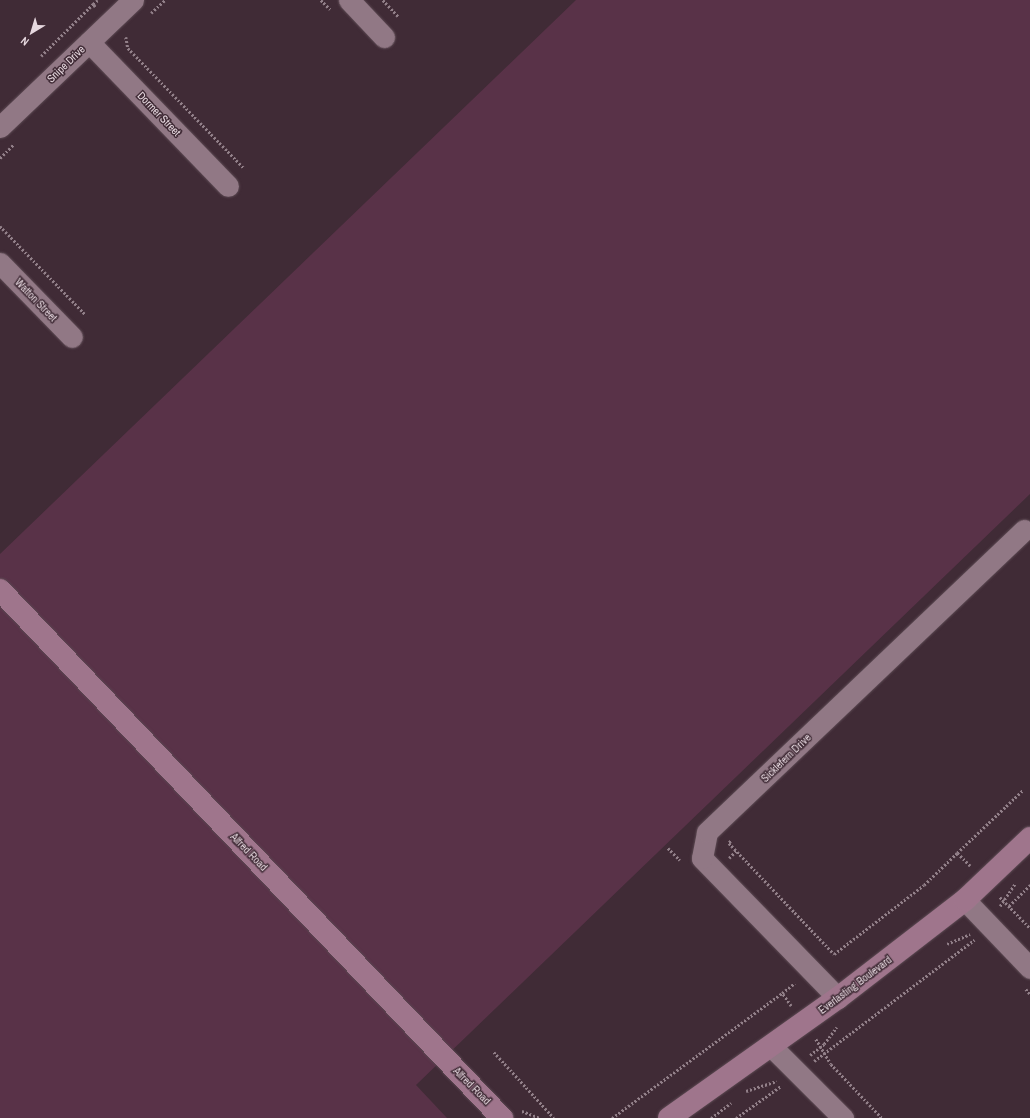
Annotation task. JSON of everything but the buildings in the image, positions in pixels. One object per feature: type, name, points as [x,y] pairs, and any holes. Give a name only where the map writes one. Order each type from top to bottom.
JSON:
[{"type":"street","name":"Snipe Drive","points":[[0,127],[133,0]]},
{"type":"street","points":[[349,0],[384,36]]},
{"type":"street","name":"Dormer Street","points":[[89,42],[228,186]]},
{"type":"street","name":"Watton Street","points":[[0,263],[72,337]]},
{"type":"street","name":"Sicklefern Drive","points":[[838,998],[702,858],[708,832],[1024,530]]},
{"type":"street","name":"Alfred Road","points":[[0,590],[503,1116]]},
{"type":"street","name":"Everlasting Boulevard","points":[[669,1118],[838,998],[965,900],[1030,838]]},
{"type":"street","points":[[965,900],[1030,968]]},
{"type":"street","points":[[771,1046],[843,1118]]},
{"type":"path","points":[[39,58],[98,0]]},
{"type":"path","points":[[383,0],[399,17]]},
{"type":"path","points":[[93,4],[126,37],[128,48],[244,168]]},
{"type":"path","points":[[0,226],[85,314]]},
{"type":"path","points":[[734,837],[729,843],[834,954],[924,885],[957,853]]},
{"type":"path","points":[[1009,906],[1030,885]]},
{"type":"path","points":[[736,1118],[972,941],[978,939]]},
{"type":"path","points":[[612,1118],[798,980]]},
{"type":"path","points":[[782,992],[831,1064],[882,1118]]},
{"type":"path","points":[[494,1052],[554,1118]]},
{"type":"shaded area","points":[[576,0],[1030,0],[1030,494],[416,1085],[447,1118],[0,1118],[0,554]]}]
